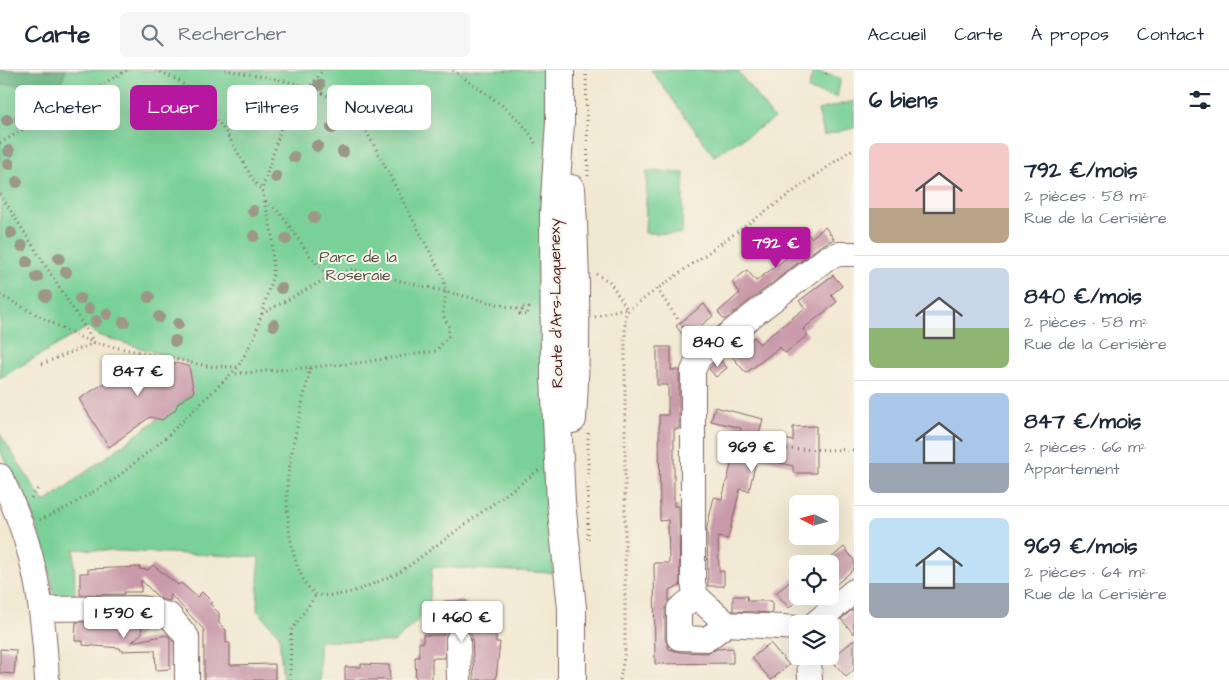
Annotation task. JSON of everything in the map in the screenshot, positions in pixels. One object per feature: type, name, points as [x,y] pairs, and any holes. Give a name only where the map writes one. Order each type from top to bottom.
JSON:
[{"type":"main road","name":"Route d'Ars-Laquenexy","points":[[560,70],[560,122],[554,214],[554,333],[561,502],[577,539]]},
{"type":"main road","name":"Route d'Ars-Laquenexy","points":[[569,70],[570,179],[575,250],[574,380],[577,539],[572,608],[572,680]]},
{"type":"street","points":[[789,627],[727,624],[696,596],[693,584],[692,371],[702,355],[827,258],[839,254],[854,254]]},
{"type":"street","points":[[0,476],[23,528],[36,570],[42,609],[47,680]]},
{"type":"street","points":[[825,615],[854,591]]},
{"type":"street","points":[[696,596],[679,609],[679,638],[707,639],[727,624]]},
{"type":"street","points":[[42,609],[142,608],[169,615],[187,637],[187,680]]},
{"type":"street","points":[[458,640],[458,680]]},
{"type":"street","points":[[809,665],[810,680]]},
{"type":"path","points":[[0,143],[127,70]]},
{"type":"path","points":[[32,523],[68,507],[115,479],[164,439],[233,374],[256,336],[273,275],[272,233],[262,190],[255,184],[222,126],[204,104],[182,83],[156,70]]},
{"type":"path","points":[[225,70],[298,85]]},
{"type":"path","points":[[310,85],[323,70]]},
{"type":"path","points":[[452,70],[508,110],[531,134],[537,147]]},
{"type":"path","points":[[233,374],[310,368],[436,351],[448,336],[449,326],[443,316],[446,291],[443,277],[368,134],[356,116],[337,102],[317,92]]},
{"type":"path","points":[[262,190],[280,130]]},
{"type":"path","points":[[620,680],[625,651],[625,316],[628,310],[854,148]]},
{"type":"path","points":[[0,194],[95,343]]},
{"type":"path","points":[[266,201],[281,214],[310,256],[329,277]]},
{"type":"path","points":[[262,314],[329,277],[358,269],[522,310]]},
{"type":"path","points":[[657,289],[702,355]]},
{"type":"path","points":[[0,295],[77,336],[95,343],[207,366],[238,368]]},
{"type":"path","points":[[588,317],[598,318],[621,308],[628,310]]},
{"type":"path","points":[[42,364],[95,343]]},
{"type":"path","points":[[310,368],[288,478],[288,487],[290,532],[296,558],[304,580],[316,594],[348,594],[370,587],[398,573],[536,474],[540,468]]},
{"type":"path","points":[[577,539],[588,426]]},
{"type":"path","points":[[778,449],[854,450]]},
{"type":"path","points":[[290,680],[291,631],[316,594]]},
{"type":"green space","name":"Parc de la Roseraie","points":[[0,70],[552,70],[553,573],[432,567],[429,610],[394,642],[319,641],[319,680],[283,680],[279,635],[257,610],[259,557],[74,549],[75,605],[57,605],[43,545],[31,511],[20,484],[0,452],[0,434],[44,503],[193,393],[188,362],[97,335],[88,327],[0,378]]},
{"type":"green space","points":[[0,70],[66,70],[60,85],[10,84],[0,86]]},
{"type":"green space","points":[[651,70],[737,70],[774,119],[714,156]]},
{"type":"green space","points":[[813,71],[841,78],[837,97],[808,90]]},
{"type":"green space","points":[[854,101],[854,128],[824,135],[818,110]]},
{"type":"green space","points":[[647,171],[684,173],[682,234],[645,233]]},
{"type":"building","points":[[802,227],[811,238],[825,227],[834,239],[819,247],[724,320],[718,312],[740,293],[732,282],[747,270],[756,281],[793,253],[784,241]]},
{"type":"building","points":[[833,275],[842,286],[831,295],[837,302],[803,329],[808,335],[785,353],[780,347],[746,373],[731,355],[754,337],[759,344],[805,308],[799,301]]},
{"type":"building","points":[[704,304],[713,316],[685,338],[676,326]]},
{"type":"building","points":[[657,347],[671,347],[671,370],[679,370],[679,429],[674,429],[674,506],[679,506],[680,586],[669,590],[669,600],[665,609],[665,638],[669,649],[679,652],[707,653],[717,649],[733,648],[733,663],[655,664],[654,563],[669,563],[668,520],[660,521],[659,415],[668,415],[668,385],[657,385]]},
{"type":"building","points":[[146,357],[189,366],[194,393],[178,403],[175,410],[162,420],[150,417],[109,447],[79,399]]},
{"type":"building","points":[[719,359],[727,368],[716,377],[709,369]]},
{"type":"building","points":[[715,407],[763,419],[759,433],[793,441],[793,427],[816,426],[816,473],[793,473],[793,466],[757,457],[749,491],[740,489],[728,539],[718,537],[719,571],[724,571],[724,586],[708,586],[707,527],[714,497],[722,499],[741,428],[711,421]]},
{"type":"building","points":[[844,547],[854,560],[854,569],[839,582],[839,555],[835,555]]},
{"type":"building","points":[[153,565],[178,585],[181,583],[197,597],[202,592],[212,602],[210,604],[219,613],[219,623],[226,630],[226,643],[230,643],[230,665],[275,664],[275,680],[204,680],[204,630],[170,594],[170,601],[159,598],[141,580],[141,592],[80,595],[80,573],[88,573],[88,569],[140,567],[139,569],[148,570]]},
{"type":"building","points":[[789,582],[789,605],[792,605],[789,608],[776,593]]},
{"type":"building","points":[[733,596],[747,596],[748,601],[772,601],[772,613],[733,611]]},
{"type":"building","points":[[444,601],[466,601],[466,612],[488,612],[488,620],[493,620],[493,626],[496,626],[496,642],[500,642],[496,679],[474,680],[472,635],[465,628],[458,626],[450,629],[446,634],[445,658],[432,658],[432,680],[416,680],[415,657],[419,657],[419,642],[423,643],[423,635],[444,635]]},
{"type":"building","points":[[852,610],[854,612],[854,634],[841,619]]},
{"type":"building","points":[[76,622],[141,622],[142,633],[132,642],[167,635],[170,638],[170,669],[156,670],[155,650],[121,651],[120,648],[83,645],[83,641],[75,641]]},
{"type":"building","points":[[854,640],[854,670],[846,677],[836,665],[839,665],[839,652]]},
{"type":"building","points":[[770,643],[789,665],[771,680],[752,658]]},
{"type":"building","points":[[0,649],[16,650],[14,674],[0,673]]},
{"type":"building","points":[[361,664],[389,665],[390,680],[345,680],[345,667],[361,667]]}]
